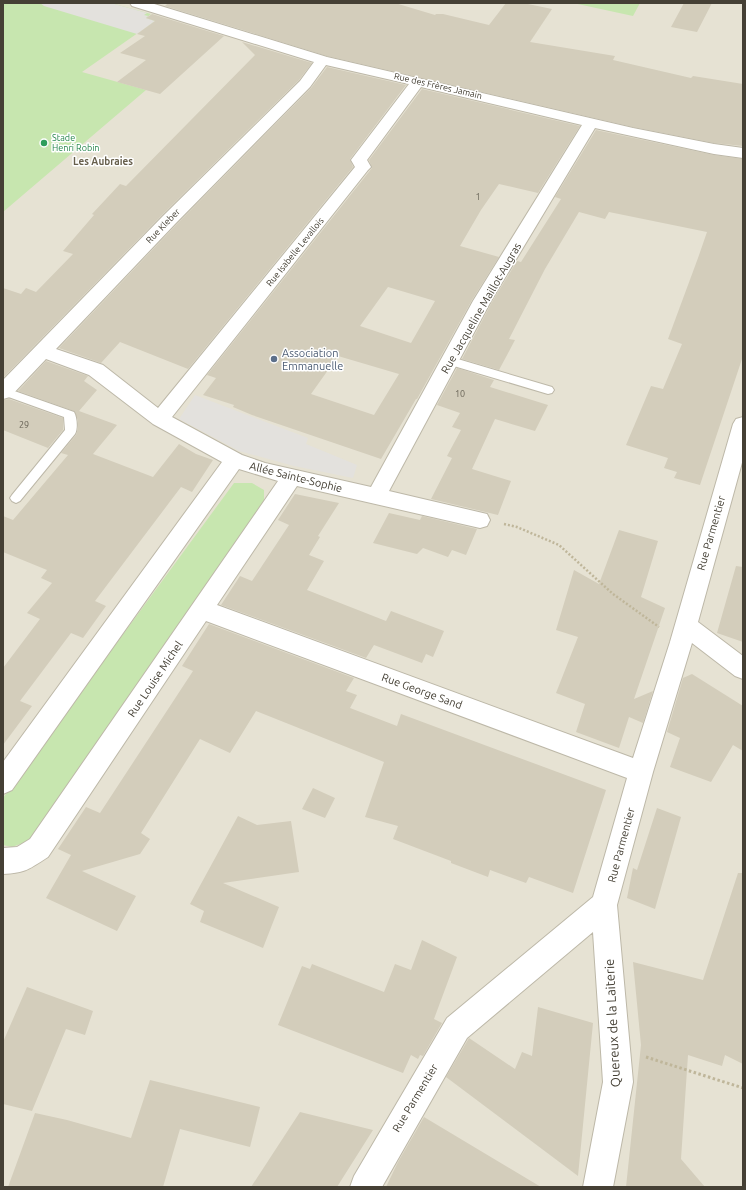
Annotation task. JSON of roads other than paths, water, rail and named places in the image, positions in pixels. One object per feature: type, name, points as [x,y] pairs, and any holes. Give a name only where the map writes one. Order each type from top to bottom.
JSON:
[{"type":"street","name":"Rue des Frères Jamain","points":[[137,3],[323,60],[591,122],[714,149],[743,153]]},
{"type":"street","name":"Rue Kleber","points":[[3,391],[169,220],[305,84],[323,60]]},
{"type":"street","name":"Rue Isabelle Levallois","points":[[160,419],[363,168],[359,160],[418,82]]},
{"type":"street","name":"Rue Jacqueline Maillot-Augras","points":[[376,497],[482,301],[591,122]]},
{"type":"street","name":"Allée Sainte-Sophie","points":[[43,351],[96,370],[160,419],[235,460],[263,470],[480,520]]},
{"type":"street","name":"Rue Parmentier","points":[[365,1187],[457,1028],[604,905],[641,772],[741,439]]},
{"type":"street","points":[[3,782],[235,460]]},
{"type":"street","name":"Rue Louise Michel","points":[[3,861],[20,860],[39,848],[203,610],[292,477]]},
{"type":"street","name":"Rue George Sand","points":[[203,610],[641,772]]},
{"type":"street","points":[[683,634],[743,669]]},
{"type":"street","name":"Quereux de la Laiterie","points":[[598,1187],[618,1082],[604,905]]},
{"type":"lane","points":[[452,358],[548,390]]},
{"type":"lane","points":[[3,391],[70,415],[71,431],[16,498]]},
{"type":"place","name":"Stade Henri Robin","points":[[44,143]]},
{"type":"place","name":"Association Emmanuelle","points":[[274,359]]},
{"type":"district","name":"Les Aubraies","points":[[103,161]]}]
